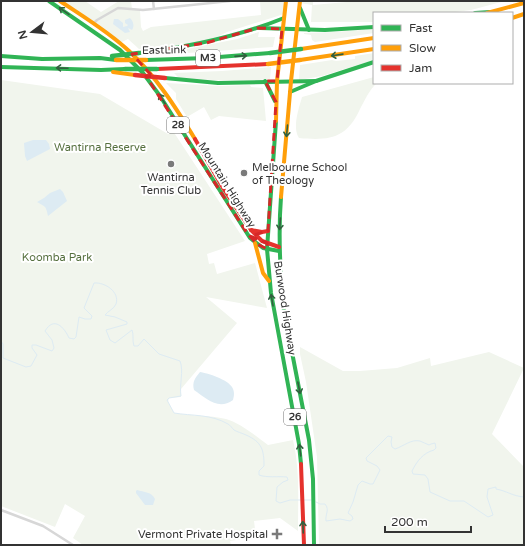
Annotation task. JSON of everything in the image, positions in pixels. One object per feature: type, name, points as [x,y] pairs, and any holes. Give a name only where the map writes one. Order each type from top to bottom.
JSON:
[{"type":"main road","name":"Mountain Highway","points":[[49,1],[126,55],[147,78],[165,104],[247,233],[255,243],[267,249],[279,249]]},
{"type":"main road","name":"Mountain Highway","points":[[60,1],[124,46],[137,60],[174,107],[251,230],[258,238],[279,249]]},
{"type":"main road","name":"Burwood Highway","points":[[286,1],[277,81],[275,140],[267,249],[269,281],[298,435],[303,489],[304,545]]},
{"type":"main road","points":[[491,12],[524,3]]},
{"type":"main road","points":[[300,4],[309,30]]},
{"type":"main road","name":"Burwood Highway","points":[[300,4],[290,92],[279,227],[279,249],[282,290],[309,440],[314,545]]},
{"type":"main road","points":[[484,12],[494,11]]},
{"type":"main road","points":[[513,18],[524,14]]},
{"type":"main road","points":[[114,58],[139,53],[178,49],[206,43],[258,28],[284,18]]},
{"type":"main road","points":[[88,28],[94,24]]},
{"type":"main road","points":[[258,28],[341,30],[373,27]]},
{"type":"main road","name":"EastLink","points":[[1,56],[42,59],[114,58],[146,60],[207,58],[270,53],[373,38]]},
{"type":"main road","name":"EastLink","points":[[1,66],[101,70],[268,64],[373,49]]},
{"type":"main road","points":[[290,92],[316,81],[373,62]]},
{"type":"main road","points":[[101,70],[135,75],[218,83],[316,81]]},
{"type":"main road","points":[[265,82],[276,102]]},
{"type":"main road","points":[[218,188],[222,185]]},
{"type":"main road","points":[[251,230],[262,232],[268,231]]},
{"type":"main road","points":[[255,243],[263,273],[269,281]]},
{"type":"main road","points":[[281,346],[286,346],[292,350]]},
{"type":"street","points":[[153,1],[154,9]]},
{"type":"street","points":[[94,24],[97,20],[115,8],[142,10],[230,1]]},
{"type":"street","points":[[1,510],[43,526],[72,545]]},
{"type":"highlighted area","points":[[258,28],[282,29],[277,81],[265,81],[276,102],[268,231],[250,236],[267,243],[267,249],[257,244],[247,233],[146,76],[153,77],[132,54],[206,43]]},
{"type":"green space","points":[[60,1],[85,1],[101,12],[119,1],[131,1],[132,9],[140,10],[141,27],[143,31],[151,27],[261,15],[260,1],[286,1],[284,14],[227,32],[213,39],[178,46],[139,49],[128,39],[120,43]]},
{"type":"green space","points":[[300,1],[313,1],[313,5],[358,1],[505,1],[471,10],[456,12],[373,12],[373,22],[311,22],[312,5],[300,3]]},
{"type":"green space","points":[[373,29],[373,33],[315,42],[312,40],[311,35],[304,34]]},
{"type":"green space","points":[[259,32],[258,37],[275,37],[273,47],[187,53],[187,49],[237,39]]},
{"type":"green space","points":[[373,53],[373,60],[322,76],[299,80],[300,65],[332,60],[355,59],[355,56]]},
{"type":"green space","points":[[271,67],[270,79],[258,80],[179,78],[174,73],[222,71]]},
{"type":"green space","points":[[373,77],[373,84],[376,84],[369,92],[355,119],[349,126],[336,136],[328,138],[299,138],[296,123],[302,97]]},
{"type":"green space","points":[[1,80],[100,94],[168,134],[173,131],[245,241],[207,254],[209,264],[214,263],[217,274],[255,263],[267,308],[206,297],[237,323],[181,389],[181,397],[169,398],[168,402],[174,413],[226,419],[242,427],[268,445],[293,440],[298,474],[298,531],[280,518],[254,521],[256,537],[230,541],[231,545],[83,545],[73,538],[85,516],[65,504],[55,527],[1,506]]},
{"type":"green space","points":[[166,83],[221,86],[250,85],[251,87],[263,88],[266,121],[219,116],[211,120],[204,107],[187,117],[176,99],[176,93]]},
{"type":"green space","points":[[300,347],[343,371],[397,368],[430,358],[431,366],[489,352],[524,368],[492,434],[524,467],[524,545],[319,545],[317,457]]},
{"type":"shaded area","points":[[130,18],[133,22],[133,28],[132,30],[128,28],[130,32],[125,33],[113,24],[114,19],[118,19],[123,23],[123,27],[127,26],[128,25],[125,23],[125,20]]},
{"type":"shaded area","points":[[33,140],[46,140],[50,149],[27,161],[24,143]]},
{"type":"shaded area","points":[[60,189],[67,201],[48,216],[45,207],[37,202],[50,193]]},
{"type":"shaded area","points":[[200,372],[218,377],[230,384],[234,391],[233,400],[228,403],[217,404],[208,400],[194,390],[194,380]]},
{"type":"shaded area","points":[[137,490],[152,495],[155,499],[153,505],[145,505],[136,493]]},
{"type":"waterway","points":[[1,341],[3,344],[3,358],[26,367],[31,366],[37,355],[32,348],[32,345],[52,351],[54,348],[52,340],[45,331],[48,327],[52,324],[58,325],[62,327],[69,338],[74,339],[76,337],[79,317],[91,319],[92,316],[84,308],[94,283],[107,286],[114,292],[117,300],[115,306],[105,315],[127,322],[127,324],[106,330],[110,340],[115,343],[132,330],[134,346],[138,346],[144,339],[159,354],[180,361],[182,369],[181,396],[169,398],[167,400],[174,413],[215,418],[256,441],[263,451],[264,466],[259,471],[259,475],[287,477],[288,480],[277,487],[276,501],[280,503],[290,500],[301,500]]},
{"type":"waterway","points":[[316,502],[325,504],[327,510],[326,521],[340,519],[350,521],[353,519],[348,513],[358,485],[362,481],[373,484],[380,470],[377,466],[367,461],[366,458],[388,436],[392,437],[392,447],[395,449],[414,441],[420,441],[429,445],[435,443],[436,448],[421,458],[412,471],[413,474],[425,475],[428,479],[430,492],[450,501],[464,501],[488,517],[493,515],[487,497],[488,489],[496,487],[496,489],[516,496],[524,497]]},
{"type":"waterway","points":[[304,500],[311,500]]},
{"type":"traffic: fast","points":[[49,1],[120,50],[143,73],[160,96],[250,238],[263,248],[279,251]]},
{"type":"traffic: fast","points":[[300,8],[309,30]]},
{"type":"traffic: fast","points":[[139,53],[176,48],[231,36],[284,18]]},
{"type":"traffic: fast","points":[[260,28],[325,30],[373,27]]},
{"type":"traffic: fast","points":[[270,53],[301,49]]},
{"type":"traffic: fast","points":[[112,56],[139,53]]},
{"type":"traffic: fast","points":[[146,60],[207,58],[270,53]]},
{"type":"traffic: fast","points":[[1,56],[42,59],[100,58],[116,60]]},
{"type":"traffic: fast","points":[[290,92],[316,81],[373,62]]},
{"type":"traffic: fast","points":[[1,67],[101,70],[125,69]]},
{"type":"traffic: fast","points":[[125,69],[157,69]]},
{"type":"traffic: fast","points":[[165,78],[218,83],[316,81]]},
{"type":"traffic: fast","points":[[265,81],[275,101]]},
{"type":"traffic: fast","points":[[276,121],[267,249],[271,293],[299,444],[301,464]]},
{"type":"traffic: fast","points":[[281,197],[280,240],[284,311],[309,440],[313,479],[314,545]]},
{"type":"traffic: slow","points":[[60,1],[113,37],[139,61],[165,93],[195,139]]},
{"type":"traffic: slow","points":[[276,121],[277,81],[286,1]]},
{"type":"traffic: slow","points":[[281,197],[291,81],[300,1]]},
{"type":"traffic: slow","points":[[491,12],[524,3]]},
{"type":"traffic: slow","points":[[513,18],[524,14]]},
{"type":"traffic: slow","points":[[301,49],[373,38]]},
{"type":"traffic: slow","points":[[300,60],[373,49]]},
{"type":"traffic: slow","points":[[116,60],[146,60]]},
{"type":"traffic: slow","points":[[268,64],[300,60]]},
{"type":"traffic: slow","points":[[113,72],[135,75]]},
{"type":"traffic: slow","points":[[255,243],[263,273],[269,281]]},
{"type":"traffic: jam","points":[[157,69],[268,64]]},
{"type":"traffic: jam","points":[[135,75],[165,78]]},
{"type":"traffic: jam","points":[[195,139],[223,188],[251,230],[262,241],[279,247]]},
{"type":"traffic: jam","points":[[251,230],[262,232],[268,231]]},
{"type":"traffic: jam","points":[[301,464],[304,545]]},
{"type":"place","name":"Wantirna Tennis Club","points":[[171,164]]},
{"type":"place","name":"Melbourne School of Theology","points":[[244,173]]},
{"type":"place","name":"Vermont Private Hospital","points":[[277,534]]},
{"type":"park label","name":"Wantirna Reserve","points":[[100,147]]},
{"type":"park label","name":"Koomba Park","points":[[57,257]]}]
